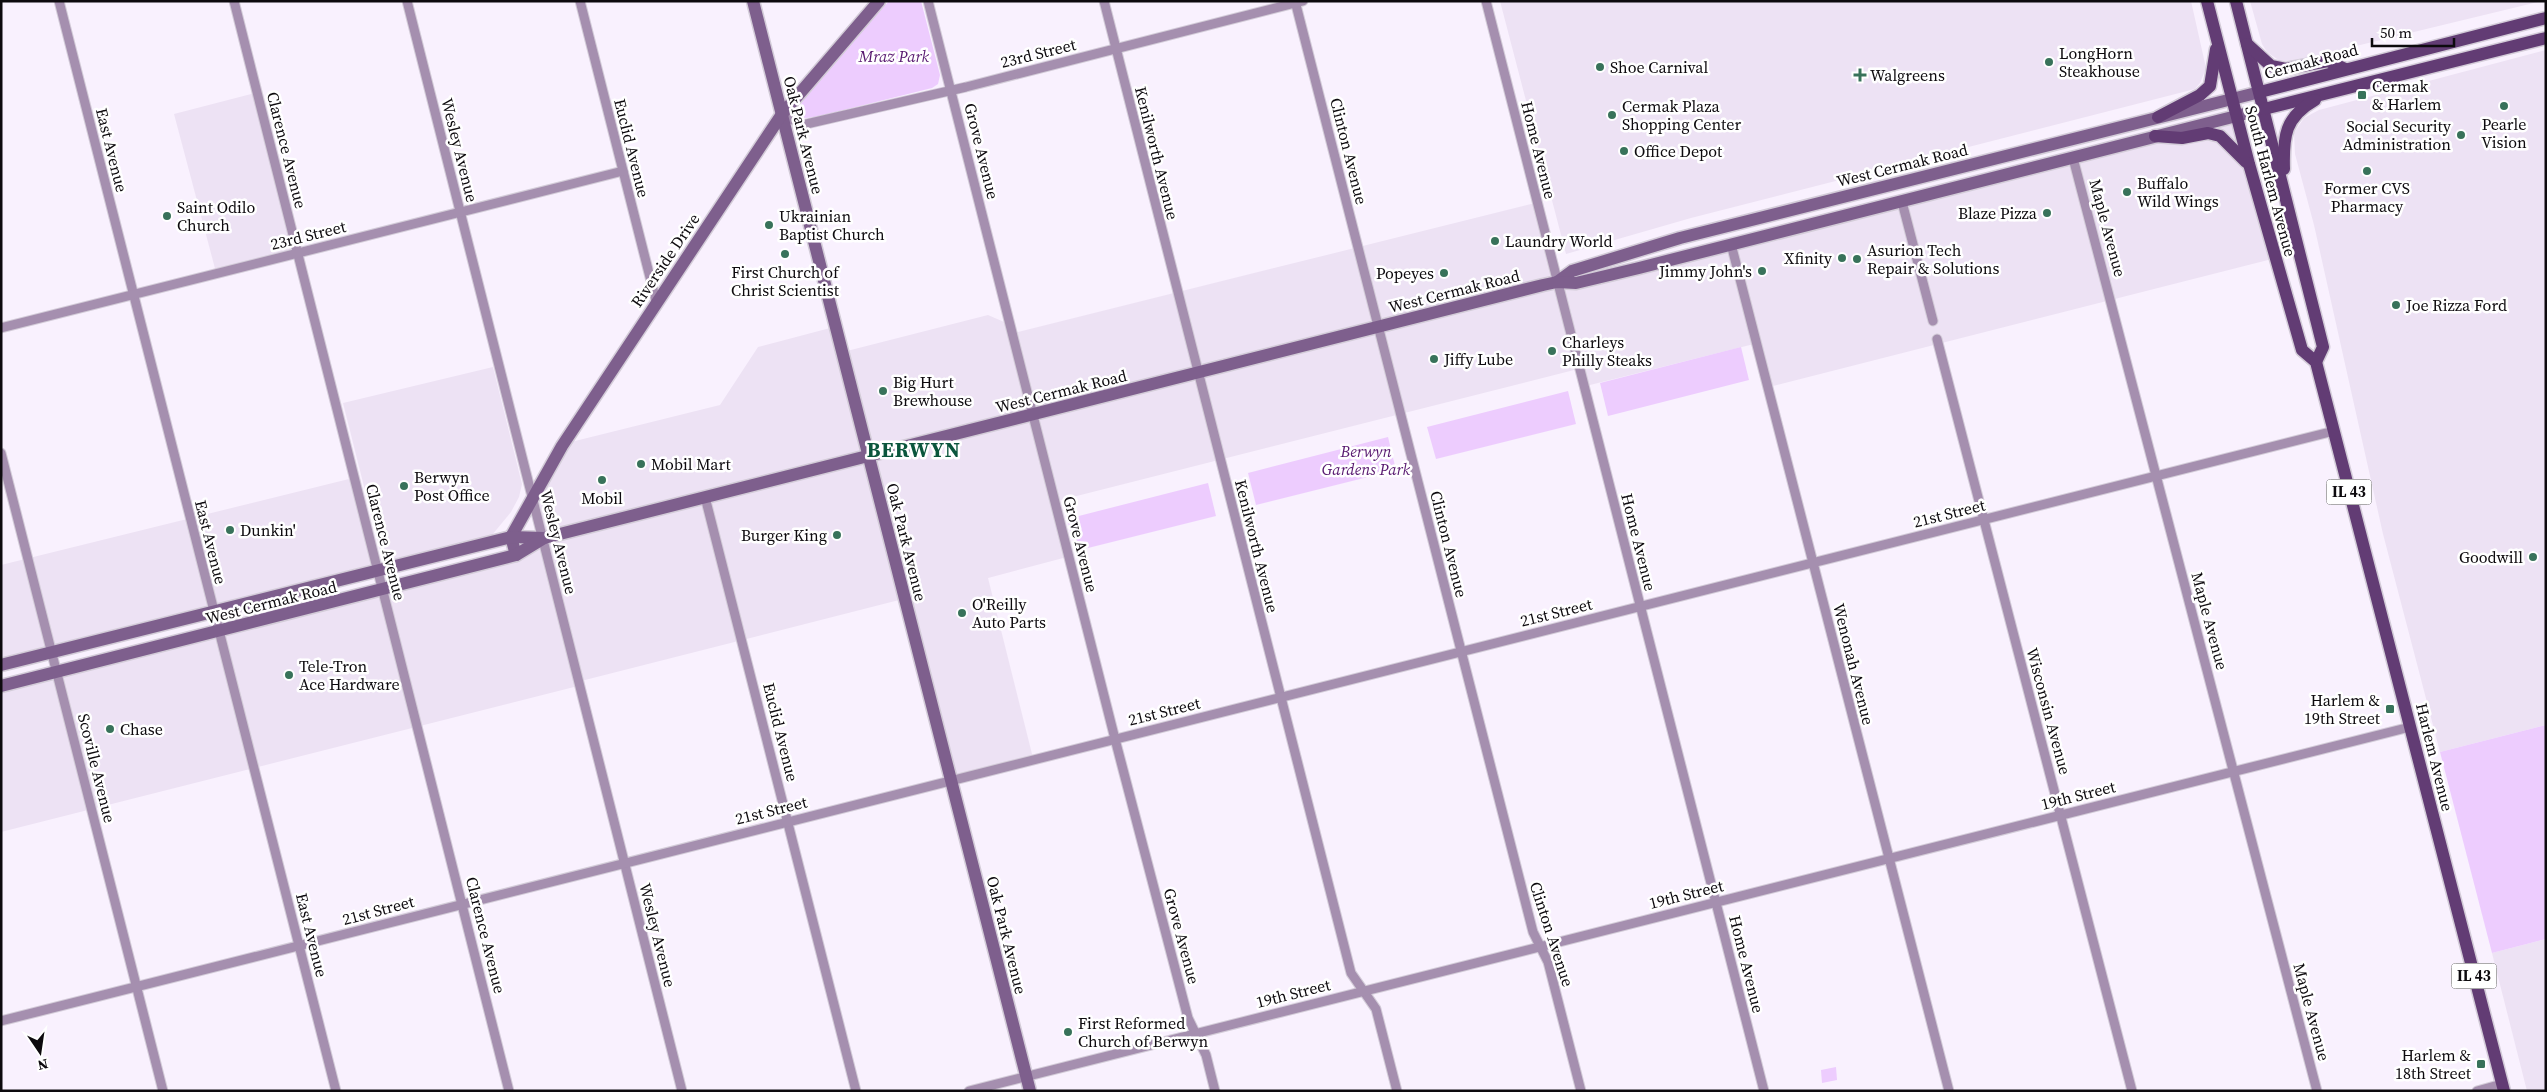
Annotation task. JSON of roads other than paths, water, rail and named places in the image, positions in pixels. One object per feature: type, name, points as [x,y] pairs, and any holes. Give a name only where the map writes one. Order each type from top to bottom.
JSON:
[{"type":"main road","name":"Oak Park Avenue","points":[[753,1],[1030,1091]]},
{"type":"main road","name":"Riverside Drive","points":[[511,537],[532,496],[656,302],[782,114],[879,1]]},
{"type":"main road","name":"South Harlem Avenue","points":[[2207,1],[2249,164],[2302,350],[2316,362],[2334,431]]},
{"type":"main road","name":"South Harlem Avenue","points":[[2236,1],[2285,189],[2323,347],[2316,362]]},
{"type":"main road","name":"Cermak Road","points":[[2260,92],[2546,18]]},
{"type":"main road","points":[[2264,109],[2546,38]]},
{"type":"main road","points":[[2158,117],[2200,95],[2210,86],[2217,41]]},
{"type":"main road","points":[[2247,43],[2271,66],[2286,69],[2328,61],[2345,69]]},
{"type":"main road","name":"West Cermak Road","points":[[1557,282],[1572,271],[1680,238],[2260,92]]},
{"type":"main road","points":[[2285,189],[2284,155],[2290,120],[2297,111],[2332,92]]},
{"type":"main road","name":"West Cermak Road","points":[[1,665],[511,537],[544,538],[1557,282],[1576,283],[2264,109]]},
{"type":"main road","points":[[2155,136],[2182,138],[2208,133],[2220,136],[2249,164]]},
{"type":"main road","name":"Harlem Avenue","points":[[2334,431],[2503,1088]]},
{"type":"main road","points":[[511,537],[516,555]]},
{"type":"main road","name":"West Cermak Road","points":[[1,686],[516,555],[544,538]]},
{"type":"street","name":"East Avenue","points":[[59,1],[336,1091]]},
{"type":"street","name":"Clarence Avenue","points":[[234,1],[509,1091]]},
{"type":"street","name":"Wesley Avenue","points":[[407,1],[682,1091]]},
{"type":"street","name":"Euclid Avenue","points":[[580,1],[656,302]]},
{"type":"street","name":"Grove Avenue","points":[[928,1],[1115,739],[1188,1018],[1206,1055],[1215,1091]]},
{"type":"street","name":"Kenilworth Avenue","points":[[1104,1],[1351,973],[1376,1009],[1396,1091]]},
{"type":"street","name":"Home Avenue","points":[[1486,1],[1764,1091]]},
{"type":"street","name":"23rd Street","points":[[782,114],[802,125],[951,90],[1298,2]]},
{"type":"street","name":"Clinton Avenue","points":[[1298,2],[1378,327],[1533,932],[1548,962],[1581,1091]]},
{"type":"street","name":"Maple Avenue","points":[[2073,158],[2317,1091]]},
{"type":"street","name":"23rd Street","points":[[1,328],[623,171]]},
{"type":"street","points":[[1902,202],[1933,320]]},
{"type":"street","name":"Wenonah Avenue","points":[[1731,244],[1949,1091]]},
{"type":"street","name":"Wisconsin Avenue","points":[[1937,339],[2132,1091]]},
{"type":"street","name":"21st Street","points":[[1,1022],[2334,431]]},
{"type":"street","name":"Scoville Avenue","points":[[1,453],[163,1091]]},
{"type":"street","name":"Euclid Avenue","points":[[706,498],[856,1091]]},
{"type":"street","name":"19th Street","points":[[969,1091],[2410,727]]},
{"type":"street","points":[[2477,1091],[2503,1088]]},
{"type":"place","name":"LongHorn Steakhouse","points":[[2049,62]]},
{"type":"place","name":"Shoe Carnival","points":[[1600,67]]},
{"type":"place","name":"Walgreens","points":[[1860,75]]},
{"type":"place","name":"Cermak & Harlem","points":[[2362,95]]},
{"type":"place","name":"Pearle Vision","points":[[2504,106]]},
{"type":"place","name":"Cermak Plaza Shopping Center","points":[[1612,115]]},
{"type":"place","name":"Social Security Administration","points":[[2461,135]]},
{"type":"place","name":"Office Depot","points":[[1624,151]]},
{"type":"place","name":"Former CVS Pharmacy","points":[[2367,171]]},
{"type":"place","name":"Buffalo Wild Wings","points":[[2127,192]]},
{"type":"place","name":"Blaze Pizza","points":[[2047,213]]},
{"type":"place","name":"Saint Odilo Church","points":[[167,216]]},
{"type":"place","name":"Ukrainian Baptist Church","points":[[769,225]]},
{"type":"place","name":"Laundry World","points":[[1495,241]]},
{"type":"place","name":"First Church of Christ Scientist","points":[[785,254]]},
{"type":"place","name":"Xfinity","points":[[1842,258]]},
{"type":"place","name":"Asurion Tech Repair & Solutions","points":[[1857,259]]},
{"type":"place","name":"Jimmy John's","points":[[1762,271]]},
{"type":"place","name":"Popeyes","points":[[1444,273]]},
{"type":"place","name":"Joe Rizza Ford","points":[[2396,305]]},
{"type":"place","name":"Charleys Philly Steaks","points":[[1552,351]]},
{"type":"place","name":"Jiffy Lube","points":[[1434,359]]},
{"type":"place","name":"Big Hurt Brewhouse","points":[[883,391]]},
{"type":"place","name":"Mobil Mart","points":[[641,464]]},
{"type":"place","name":"Mobil","points":[[602,480]]},
{"type":"place","name":"Berwyn Post Office","points":[[404,486]]},
{"type":"place","name":"Dunkin'","points":[[230,530]]},
{"type":"place","name":"Burger King","points":[[837,535]]},
{"type":"place","name":"Goodwill","points":[[2533,557]]},
{"type":"place","name":"O'Reilly Auto Parts","points":[[962,613]]},
{"type":"place","name":"Tele-Tron Ace Hardware","points":[[289,675]]},
{"type":"place","name":"Harlem & 19th Street","points":[[2390,709]]},
{"type":"place","name":"Chase","points":[[110,729]]},
{"type":"place","name":"First Reformed Church of Berwyn","points":[[1068,1032]]},
{"type":"place","name":"Harlem & 18th Street","points":[[2481,1064]]},
{"type":"district","name":"BERWYN","points":[[914,450]]},
{"type":"park label","name":"Mraz Park","points":[[894,56]]},
{"type":"park label","name":"Berwyn Gardens Park","points":[[1366,460]]}]
